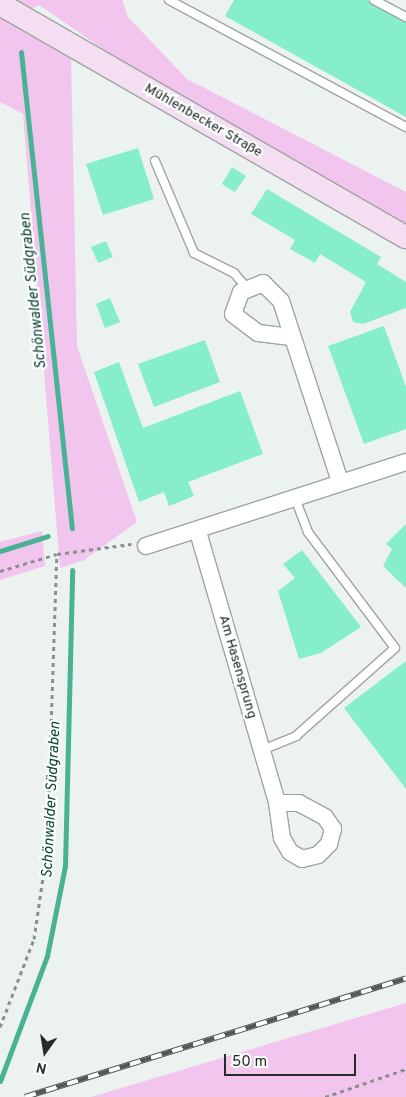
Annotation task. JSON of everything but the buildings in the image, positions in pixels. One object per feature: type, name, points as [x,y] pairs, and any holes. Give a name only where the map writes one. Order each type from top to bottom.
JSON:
[{"type":"main road","name":"Mühlenbecker Straße","points":[[0,4],[406,237]]},
{"type":"street","points":[[291,337],[258,333],[233,314],[241,292],[263,283],[281,301],[291,337],[340,482]]},
{"type":"street","points":[[146,546],[198,532],[340,482],[406,462]]},
{"type":"street","name":"Am Hasensprung","points":[[198,532],[277,803]]},
{"type":"lane","points":[[169,0],[406,128]]},
{"type":"lane","points":[[374,0],[406,17]]},
{"type":"lane","points":[[155,161],[194,253],[234,274],[248,289]]},
{"type":"lane","points":[[262,750],[296,736],[395,648],[308,532],[295,498]]},
{"type":"path","points":[[0,571],[57,554],[127,543],[146,546]]},
{"type":"path","points":[[0,1027],[34,939],[47,850],[57,554]]},
{"type":"path","points":[[328,1097],[406,1069]]},
{"type":"shaded area","points":[[0,0],[122,0],[128,17],[187,79],[406,192],[406,225],[142,76],[39,5],[11,19],[71,55],[77,346],[137,522],[84,560],[60,568],[23,114],[0,102]]},
{"type":"shaded area","points":[[42,531],[45,566],[0,580],[0,542]]},
{"type":"shaded area","points":[[406,1003],[406,1097],[91,1097]]},
{"type":"waterway","name":"Schönwalder Südgraben","points":[[21,52],[72,528]]},
{"type":"waterway","points":[[0,551],[48,536]]},
{"type":"waterway","name":"Schönwalder Südgraben","points":[[0,1081],[47,956],[65,866],[72,570]]},
{"type":"railway","points":[[25,1097],[406,978]]}]
